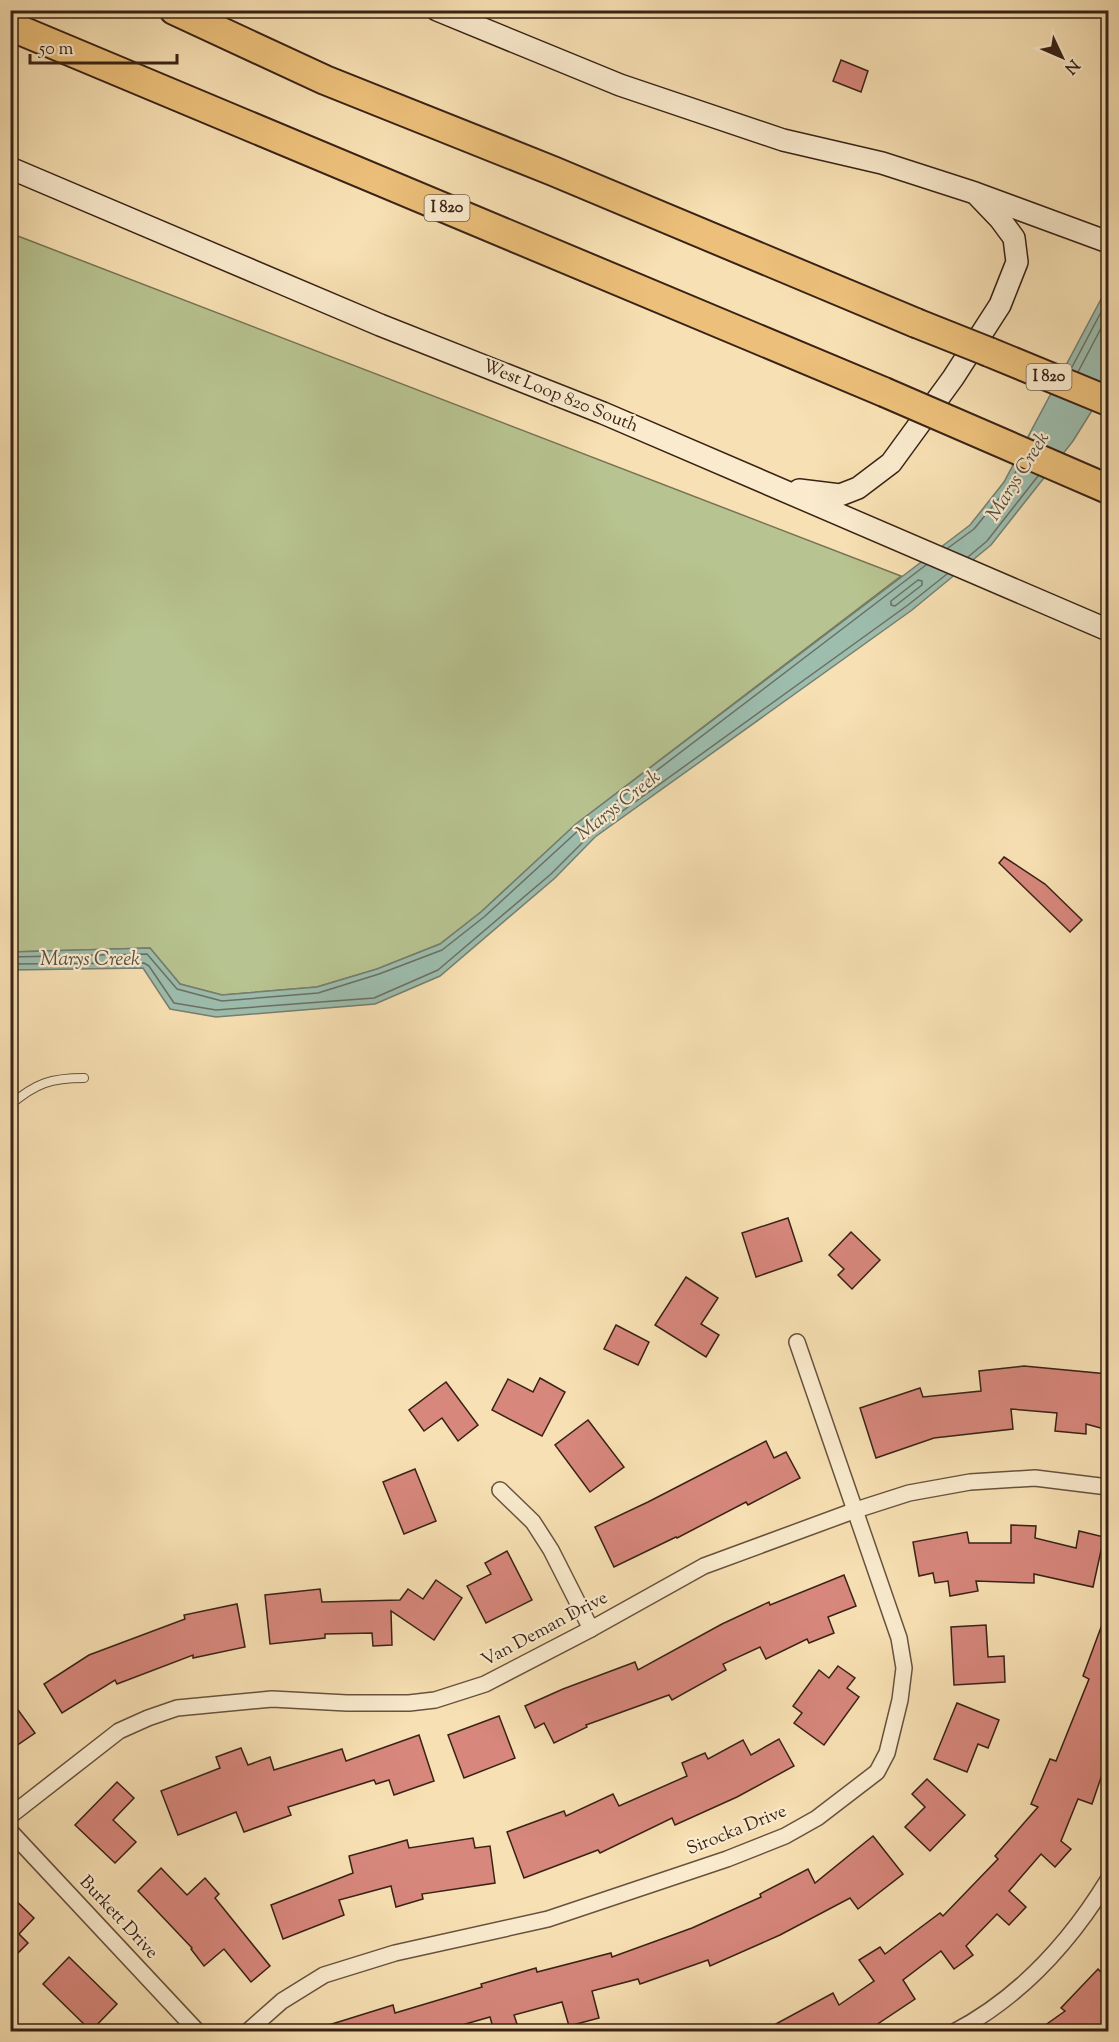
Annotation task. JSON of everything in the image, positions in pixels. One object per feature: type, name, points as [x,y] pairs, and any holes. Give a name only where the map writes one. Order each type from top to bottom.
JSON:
[{"type":"highway","name":"I 820","points":[[174,10],[325,80],[553,171],[1108,401]]},
{"type":"highway","name":"I 820","points":[[10,26],[884,392],[1108,489]]},
{"type":"main road","points":[[437,10],[620,85],[783,140],[882,163],[975,193],[1108,243]]},
{"type":"main road","name":"West Loop 820 South","points":[[10,168],[380,325],[603,413],[1108,630]]},
{"type":"main road","points":[[778,488],[840,495],[858,488],[891,463],[953,378],[1000,305],[1017,262],[1014,238],[1000,219],[975,193]]},
{"type":"street","name":"Sirocka Drive","points":[[247,2031],[282,2001],[324,1975],[395,1953],[548,1919],[785,1836],[817,1818],[877,1772],[887,1753],[900,1700],[903,1668],[899,1638],[797,1342]]},
{"type":"street","name":"Van Deman Drive","points":[[10,1816],[119,1731],[177,1708],[272,1700],[409,1703],[435,1700],[485,1684],[591,1629],[704,1566],[909,1493],[970,1482],[1035,1478],[1108,1487]]},
{"type":"street","points":[[500,1490],[533,1522],[551,1550],[591,1629]]},
{"type":"street","name":"Burkett Drive","points":[[10,1831],[198,2031]]},
{"type":"street","points":[[954,2031],[1008,1997],[1054,1954],[1092,1907],[1108,1880]]},
{"type":"lane","points":[[10,1105],[27,1090],[60,1078],[84,1078]]},
{"type":"green space","points":[[10,233],[901,576],[576,824],[481,912],[440,944],[377,969],[317,987],[222,995],[180,984],[150,948],[11,952]]},
{"type":"water","name":"Marys Creek","points":[[1108,286],[1108,385],[1073,441],[991,545],[912,610],[595,837],[555,878],[440,976],[375,1004],[216,1017],[170,1009],[143,968],[11,970],[10,952],[150,948],[180,984],[222,995],[317,987],[377,969],[440,944],[481,912],[576,824],[970,525],[1004,482]]},
{"type":"building","points":[[841,60],[868,71],[861,92],[833,81]]},
{"type":"building","points":[[1004,857],[1045,884],[1082,920],[1070,932],[999,863]]},
{"type":"building","points":[[788,1218],[802,1261],[756,1277],[742,1233]]},
{"type":"building","points":[[851,1232],[880,1260],[852,1289],[838,1275],[844,1269],[829,1255]]},
{"type":"building","points":[[686,1277],[718,1298],[701,1324],[719,1335],[706,1357],[655,1325]]},
{"type":"building","points":[[616,1325],[649,1342],[638,1365],[604,1349]]},
{"type":"building","points":[[1024,1366],[1108,1374],[1108,1430],[1086,1424],[1086,1434],[1055,1431],[1057,1413],[1011,1409],[1013,1429],[934,1438],[876,1458],[860,1408],[920,1388],[923,1397],[981,1391],[979,1371]]},
{"type":"building","points":[[540,1378],[565,1392],[542,1436],[492,1410],[508,1379],[533,1392]]},
{"type":"building","points":[[446,1382],[478,1425],[458,1441],[442,1418],[424,1431],[409,1410]]},
{"type":"building","points":[[588,1420],[624,1467],[590,1492],[555,1445]]},
{"type":"building","points":[[766,1441],[774,1458],[786,1452],[800,1478],[748,1505],[746,1502],[677,1538],[614,1567],[595,1527]]},
{"type":"building","points":[[415,1469],[436,1521],[404,1534],[383,1482]]},
{"type":"building","points":[[1011,1525],[1036,1526],[1035,1538],[1076,1548],[1079,1531],[1104,1537],[1093,1587],[1034,1574],[1034,1583],[976,1581],[978,1591],[950,1596],[948,1581],[935,1583],[933,1573],[919,1576],[913,1542],[967,1532],[969,1543],[1011,1543]]},
{"type":"building","points":[[507,1551],[532,1600],[486,1623],[467,1586],[491,1574],[485,1563]]},
{"type":"building","points":[[844,1575],[856,1606],[828,1617],[834,1633],[809,1643],[807,1639],[766,1659],[760,1647],[723,1664],[726,1670],[672,1700],[669,1695],[586,1725],[587,1727],[554,1743],[544,1723],[535,1728],[525,1706],[635,1662],[638,1670],[722,1624],[769,1602],[770,1605]]},
{"type":"building","points":[[436,1580],[462,1598],[434,1640],[391,1611],[392,1645],[373,1646],[372,1633],[325,1634],[325,1638],[270,1644],[265,1595],[320,1589],[322,1602],[400,1600],[408,1589],[423,1599]]},
{"type":"building","points":[[237,1604],[245,1647],[193,1658],[193,1655],[117,1684],[115,1680],[62,1713],[44,1684],[89,1655],[185,1619],[184,1615]]},
{"type":"building","points":[[1107,1611],[1108,1725],[1102,1742],[1108,1745],[1108,1757],[1092,1804],[1078,1799],[1061,1841],[1071,1849],[1055,1867],[1041,1854],[1009,1891],[1026,1907],[1009,1925],[997,1914],[966,1946],[973,1955],[954,1969],[941,1951],[903,1980],[915,1999],[867,2031],[763,2031],[833,1993],[839,2005],[874,1981],[859,1960],[880,1947],[885,1954],[940,1913],[943,1916],[998,1859],[995,1856],[1038,1807],[1031,1804],[1050,1759],[1056,1761],[1089,1679],[1083,1676]]},
{"type":"building","points":[[986,1625],[988,1657],[1004,1656],[1005,1682],[954,1685],[951,1627]]},
{"type":"building","points":[[838,1666],[855,1678],[847,1688],[859,1697],[824,1745],[794,1723],[802,1713],[793,1706],[819,1670],[829,1678]]},
{"type":"building","points":[[10,1699],[35,1733],[10,1750]]},
{"type":"building","points":[[957,1703],[999,1720],[988,1748],[978,1744],[967,1772],[934,1759]]},
{"type":"building","points":[[499,1716],[515,1758],[464,1778],[448,1735]]},
{"type":"building","points":[[419,1735],[434,1781],[394,1795],[389,1780],[376,1784],[374,1780],[288,1807],[291,1815],[244,1832],[236,1812],[178,1835],[161,1791],[220,1768],[216,1757],[241,1748],[248,1765],[270,1757],[274,1770],[342,1749],[346,1761]]},
{"type":"building","points":[[779,1739],[794,1766],[737,1797],[675,1825],[672,1818],[600,1853],[598,1850],[524,1878],[507,1832],[564,1811],[566,1816],[613,1794],[619,1806],[687,1776],[682,1763],[705,1753],[708,1759],[743,1740],[751,1755]]},
{"type":"building","points":[[927,1779],[965,1815],[930,1851],[905,1827],[925,1807],[912,1794]]},
{"type":"building","points":[[117,1782],[134,1798],[113,1820],[136,1842],[115,1863],[75,1825]]},
{"type":"building","points":[[873,1836],[903,1874],[858,1909],[850,1898],[780,1935],[710,1966],[708,1960],[640,1984],[638,1979],[592,1991],[599,2018],[569,2026],[562,2002],[514,2015],[518,2027],[501,2031],[494,2031],[490,2017],[441,2031],[320,2031],[319,2028],[393,2005],[395,2013],[536,1968],[537,1972],[611,1953],[612,1957],[692,1928],[761,1897],[760,1894],[808,1869],[815,1883]]},
{"type":"building","points":[[473,1838],[475,1848],[490,1846],[495,1883],[422,1894],[423,1899],[396,1907],[391,1886],[339,1900],[344,1915],[283,1939],[271,1905],[353,1873],[349,1856],[407,1840],[409,1848]]},
{"type":"building","points":[[161,1868],[187,1895],[205,1878],[219,1894],[215,1898],[270,1966],[251,1982],[224,1949],[204,1966],[192,1948],[138,1891]]},
{"type":"building","points":[[10,1895],[34,1918],[19,1934],[28,1943],[10,1961]]},
{"type":"building","points":[[69,1957],[117,2004],[91,2031],[43,1984]]},
{"type":"building","points":[[1098,1969],[1108,1979],[1108,2031],[1037,2031],[1065,2011],[1061,2008]]}]
